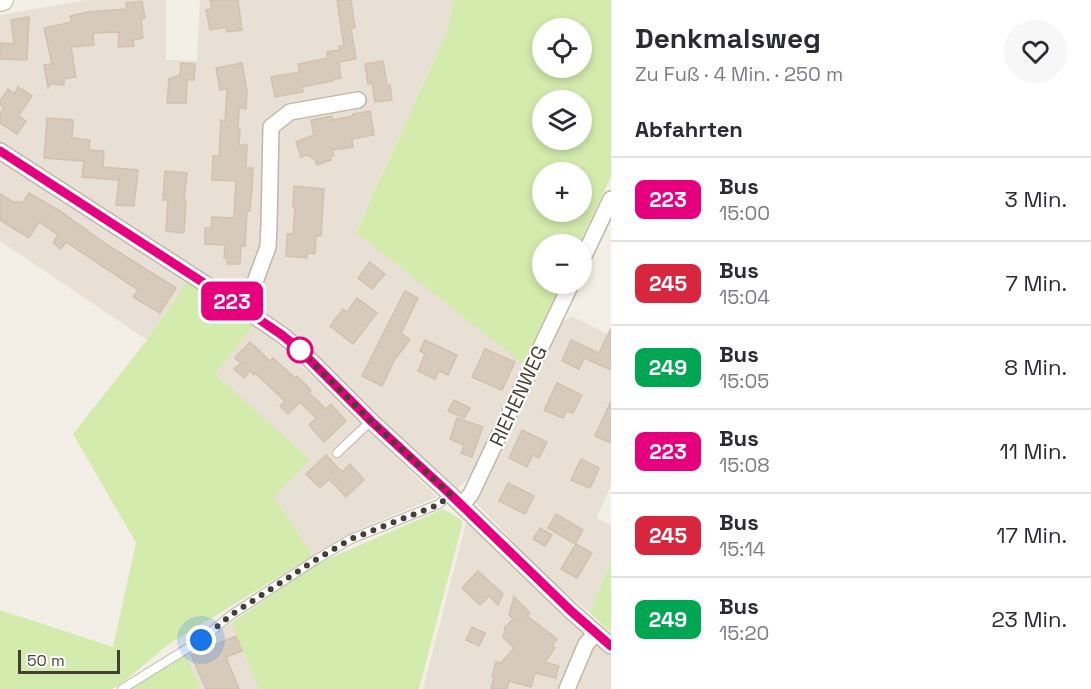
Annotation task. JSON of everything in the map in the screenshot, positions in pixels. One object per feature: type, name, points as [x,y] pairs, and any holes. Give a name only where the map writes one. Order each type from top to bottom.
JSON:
[{"type":"street","points":[[241,307],[252,290],[268,247],[271,127],[290,112],[358,100]]},
{"type":"street","points":[[0,151],[282,335],[611,646]]},
{"type":"street","points":[[592,239],[611,199]]},
{"type":"street","name":"RIEHENWEG","points":[[462,506],[471,494],[566,294]]},
{"type":"street","points":[[567,689],[586,644],[596,633]]},
{"type":"lane","points":[[337,453],[371,421]]},
{"type":"lane","points":[[122,689],[201,640],[231,615],[317,559],[351,539],[440,504],[450,494]]},
{"type":"shaded area","points":[[87,0],[166,0],[166,60],[197,61],[200,0],[454,0],[446,34],[356,231],[523,364],[470,477],[457,489],[265,317],[0,142],[0,15]]},
{"type":"shaded area","points":[[0,157],[187,282],[147,340],[0,241]]},
{"type":"shaded area","points":[[571,316],[611,336],[611,485],[597,518],[611,525],[611,561],[590,613],[552,582],[476,503],[561,323]]},
{"type":"shaded area","points":[[255,324],[327,389],[437,497],[356,531],[313,556],[274,497],[309,461],[215,374]]},
{"type":"shaded area","points":[[467,519],[611,656],[611,689],[423,689]]},
{"type":"shaded area","points":[[231,623],[259,689],[200,689],[186,654]]},
{"type":"green space","points":[[454,0],[611,0],[611,177],[592,217],[592,162],[532,162],[532,222],[590,222],[584,234],[532,234],[532,294],[556,294],[523,364],[356,232],[446,34]]},
{"type":"green space","points":[[187,282],[255,324],[215,374],[310,460],[274,497],[313,556],[169,644],[112,689],[0,689],[0,610],[113,647],[136,543],[73,434],[147,340]]},
{"type":"green space","points":[[443,509],[463,521],[419,689],[259,689],[231,623],[316,564]]},
{"type":"green space","points":[[611,561],[611,633],[590,613]]},
{"type":"green space","points":[[186,654],[200,689],[129,689]]},
{"type":"building","points":[[210,0],[238,0],[242,30],[227,32],[226,27],[210,30],[206,10],[212,9]]},
{"type":"building","points":[[337,0],[351,0],[355,28],[351,29],[356,59],[339,62],[341,78],[302,87],[303,92],[275,97],[271,77],[300,72],[298,64],[328,58],[327,52],[340,50],[339,46],[344,46]]},
{"type":"building","points":[[142,1],[145,18],[141,19],[143,38],[133,40],[134,46],[118,47],[119,32],[93,33],[94,45],[71,47],[76,77],[64,79],[64,85],[50,84],[48,88],[44,65],[52,64],[44,28],[72,22],[70,16],[87,12],[127,9],[126,3]]},
{"type":"building","points":[[29,17],[27,60],[0,59],[0,43],[14,44],[11,20]]},
{"type":"building","points":[[383,61],[392,100],[375,102],[372,83],[368,84],[365,64]]},
{"type":"building","points":[[181,63],[195,64],[194,80],[187,80],[186,103],[167,103],[169,79],[180,75]]},
{"type":"building","points":[[242,63],[247,91],[246,109],[239,108],[239,145],[247,145],[246,168],[253,168],[252,189],[250,211],[247,211],[245,246],[241,246],[240,264],[227,264],[227,258],[224,258],[225,245],[205,244],[205,228],[211,228],[212,217],[234,218],[236,181],[212,180],[213,156],[219,156],[221,120],[225,121],[227,89],[220,90],[216,68]]},
{"type":"building","points":[[18,87],[32,96],[18,116],[26,121],[17,134],[0,123],[0,114],[4,108],[0,105],[0,101],[8,89],[14,94]]},
{"type":"building","points":[[370,111],[374,135],[352,139],[353,147],[332,150],[334,156],[330,157],[331,160],[317,165],[315,159],[307,155],[301,157],[296,142],[314,135],[311,120],[332,116],[332,120]]},
{"type":"building","points":[[47,118],[73,120],[72,138],[90,140],[89,150],[104,151],[103,167],[138,170],[134,206],[116,205],[119,180],[82,177],[84,161],[44,158]]},
{"type":"building","points":[[165,171],[187,173],[184,233],[166,231],[168,200],[163,200]]},
{"type":"building","points":[[294,186],[324,189],[321,236],[316,236],[315,254],[307,253],[307,258],[286,256],[287,234],[293,234]]},
{"type":"building","points":[[29,193],[176,288],[160,313],[133,297],[138,290],[66,242],[61,249],[53,243],[58,235],[39,222],[29,238],[0,220],[0,194],[13,202],[23,202]]},
{"type":"building","points":[[370,262],[385,274],[372,289],[358,278]]},
{"type":"building","points":[[405,291],[418,298],[401,333],[410,340],[395,359],[382,386],[362,376]]},
{"type":"building","points":[[357,298],[377,313],[353,344],[330,326],[343,309],[347,312]]},
{"type":"building","points":[[611,328],[611,370],[584,358],[579,369],[562,361],[571,340],[599,353]]},
{"type":"building","points":[[425,340],[457,355],[448,375],[439,371],[435,379],[418,371],[425,354],[420,351]]},
{"type":"building","points":[[250,342],[270,361],[273,358],[295,378],[297,376],[311,390],[309,393],[326,409],[331,404],[346,421],[324,442],[309,425],[316,418],[300,402],[288,414],[280,406],[285,401],[255,373],[254,375],[250,371],[244,378],[234,369],[241,363],[235,358]]},
{"type":"building","points":[[485,349],[515,362],[502,390],[472,377]]},
{"type":"building","points":[[557,383],[582,395],[573,413],[567,411],[563,418],[544,410]]},
{"type":"building","points":[[454,400],[470,408],[464,418],[448,411]]},
{"type":"building","points":[[611,401],[611,443],[595,436]]},
{"type":"building","points":[[457,418],[483,427],[472,457],[461,453],[464,445],[450,439]]},
{"type":"building","points":[[522,430],[547,442],[539,458],[533,455],[527,467],[509,458]]},
{"type":"building","points":[[326,455],[342,472],[350,464],[364,480],[346,497],[329,479],[320,488],[306,474]]},
{"type":"building","points":[[581,459],[599,468],[590,488],[571,480]]},
{"type":"building","points":[[508,483],[534,496],[525,514],[499,501]]},
{"type":"building","points":[[556,514],[583,530],[575,544],[548,528]]},
{"type":"building","points":[[540,528],[552,535],[545,546],[533,539]]},
{"type":"building","points":[[576,544],[592,553],[577,578],[561,569]]},
{"type":"building","points":[[478,571],[503,594],[498,605],[489,596],[480,605],[462,588]]},
{"type":"building","points":[[514,597],[530,613],[527,616],[557,639],[552,646],[555,648],[545,662],[559,666],[556,678],[535,673],[531,687],[509,681],[507,689],[491,689],[496,662],[501,663],[514,648],[503,637],[505,627],[513,619],[509,615]]},
{"type":"building","points":[[472,627],[485,633],[479,646],[466,640]]},
{"type":"building","points":[[236,636],[242,651],[226,657],[239,689],[206,689],[191,655]]},
{"type":"bus line","name":"223","points":[[0,151],[282,335],[571,611],[611,646]]},
{"type":"route","points":[[201,640],[231,615],[351,539],[440,504],[450,494],[371,421],[300,350]]}]
